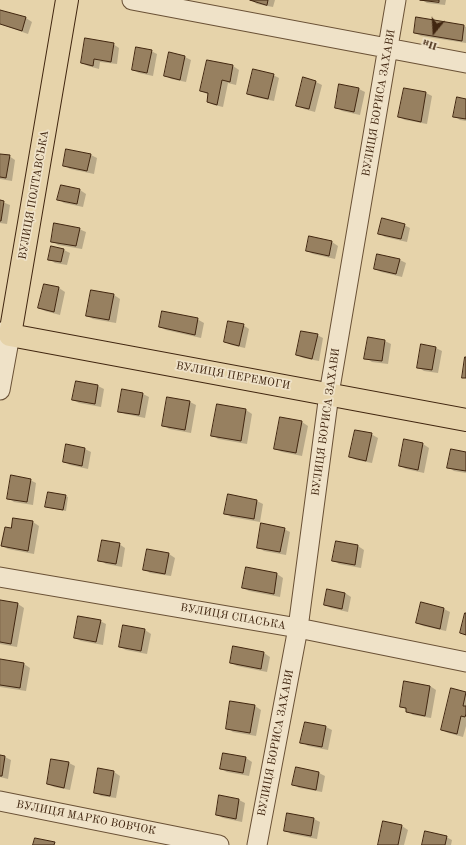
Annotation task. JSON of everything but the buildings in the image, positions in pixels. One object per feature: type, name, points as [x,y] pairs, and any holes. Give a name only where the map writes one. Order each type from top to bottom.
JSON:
[{"type":"main road","name":"ВУЛИЦЯ ПОЛТАВСЬКА","points":[[5,333],[67,0]]},
{"type":"main road","name":"ВУЛИЦЯ ПЕРЕМОГИ","points":[[5,333],[466,420]]},
{"type":"street","points":[[132,0],[466,63]]},
{"type":"street","name":"ВУЛИЦЯ БОРИСА ЗАХАВИ","points":[[257,845],[298,628],[329,394],[396,0]]},
{"type":"street","name":"ВУЛИЦЯ ПОЛТАВСЬКА","points":[[0,390],[5,333]]},
{"type":"street","name":"ВУЛИЦЯ СПАСЬКА","points":[[0,577],[298,628],[466,662]]},
{"type":"street","name":"ВУЛИЦЯ МАРКО ВОВЧОК","points":[[0,801],[219,845]]}]
